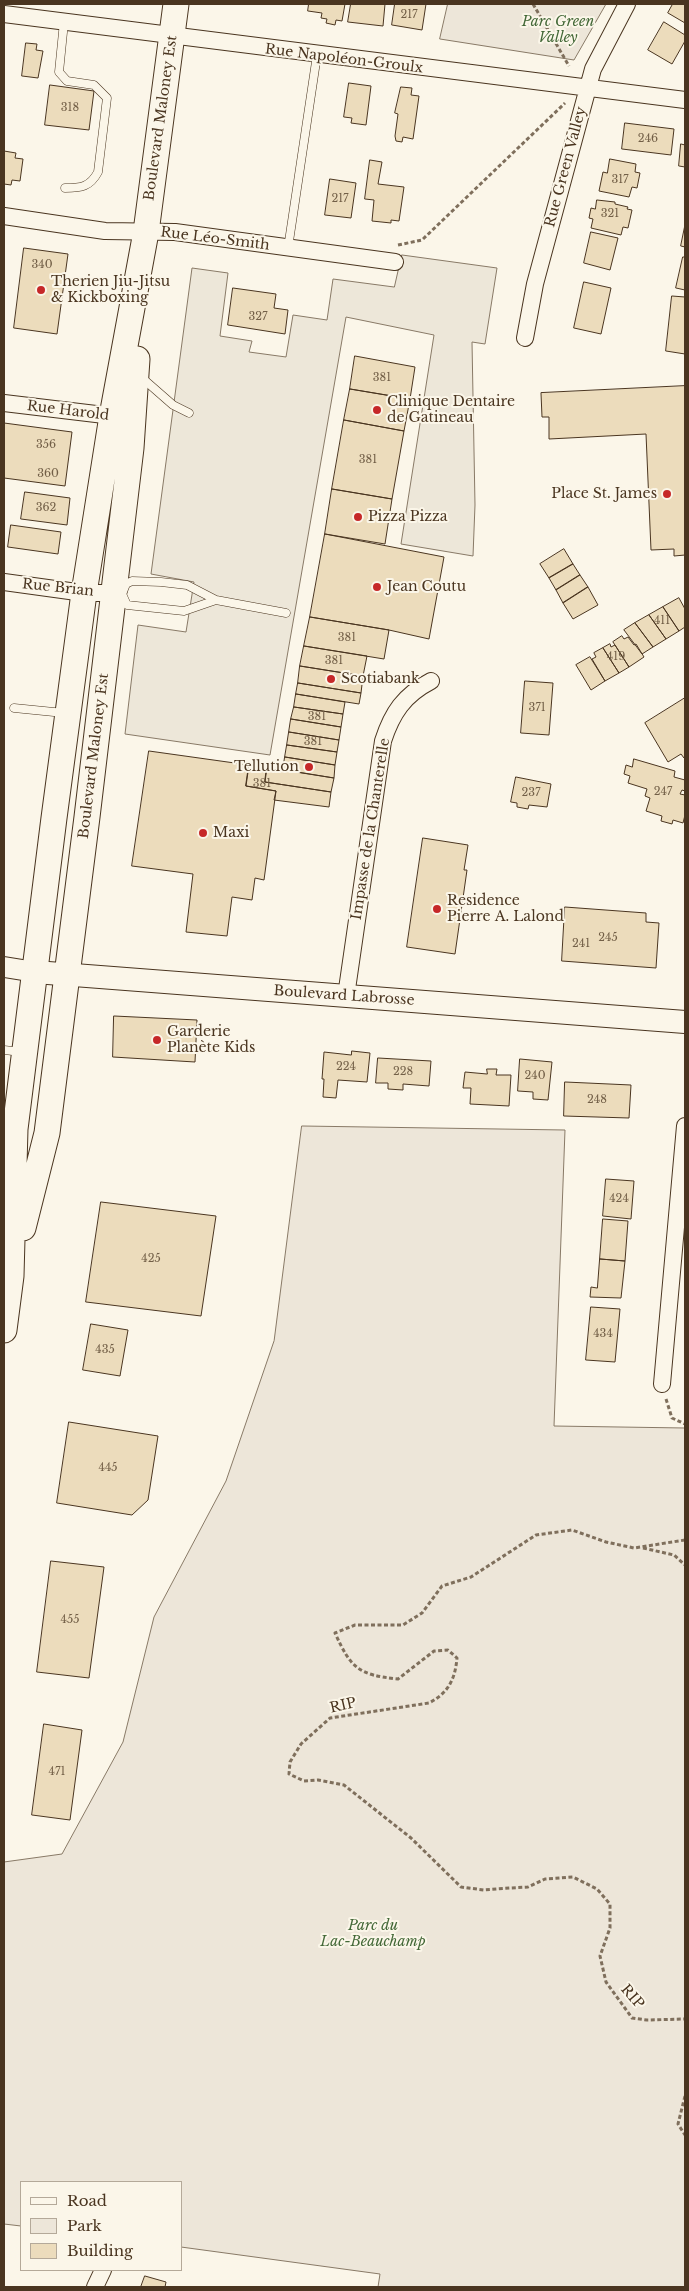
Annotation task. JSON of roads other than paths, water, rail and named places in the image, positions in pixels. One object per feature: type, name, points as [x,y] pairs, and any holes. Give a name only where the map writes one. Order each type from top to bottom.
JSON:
[{"type":"main road","name":"Boulevard Maloney Est","points":[[4,1330],[11,1276],[47,1133],[117,594],[123,417],[176,4]]},
{"type":"main road","name":"Boulevard Maloney Est","points":[[11,1276],[9,1144],[15,1104],[15,1051],[34,972],[84,593],[123,417],[136,373],[146,232]]},
{"type":"main road","name":"Boulevard Labrosse","points":[[34,972],[685,1022]]},
{"type":"street","name":"Rue Green Valley","points":[[525,338],[534,284],[587,89],[595,63],[627,4]]},
{"type":"street","name":"Rue Napoléon-Groulx","points":[[4,14],[685,100]]},
{"type":"street","name":"Rue Léo-Smith","points":[[4,216],[105,231],[175,232],[396,262]]},
{"type":"street","name":"Rue Harold","points":[[4,403],[123,417]]},
{"type":"street","name":"Rue Brian","points":[[4,582],[84,593],[117,594]]},
{"type":"street","name":"Impasse de la Chanterelle","points":[[346,996],[383,741],[389,722],[406,697],[431,681]]},
{"type":"street","name":"Boulevard Labrosse","points":[[4,967],[34,972]]},
{"type":"street","points":[[662,1384],[685,1126]]},
{"type":"street","points":[[95,2287],[103,2271]]},
{"type":"lane","points":[[64,22],[59,72],[67,81],[94,85],[107,98],[98,172],[93,182],[81,188],[65,188]]},
{"type":"lane","points":[[288,248],[317,55]]},
{"type":"lane","points":[[136,373],[173,405],[190,413]]},
{"type":"lane","points":[[216,600],[184,611],[127,605],[117,594],[126,584],[132,581],[186,584],[216,600],[286,612]]},
{"type":"lane","points":[[14,708],[68,713]]},
{"type":"place","name":"Therien Jiu-Jitsu & Kickboxing","points":[[41,290]]},
{"type":"place","name":"Clinique Dentaire de Gatineau","points":[[377,410]]},
{"type":"place","name":"Place St. James","points":[[667,494]]},
{"type":"place","name":"Pizza Pizza","points":[[358,517]]},
{"type":"place","name":"Jean Coutu","points":[[377,587]]},
{"type":"place","name":"Scotiabank","points":[[331,679]]},
{"type":"place","name":"Tellution","points":[[309,767]]},
{"type":"place","name":"Maxi","points":[[203,833]]},
{"type":"place","name":"Residence Pierre A. Lalond","points":[[437,909]]},
{"type":"place","name":"Garderie Planète Kids","points":[[157,1040]]},
{"type":"park label","name":"Parc Green Valley","points":[[558,30]]},
{"type":"park label","name":"Parc du Lac-Beauchamp","points":[[373,1934]]}]
